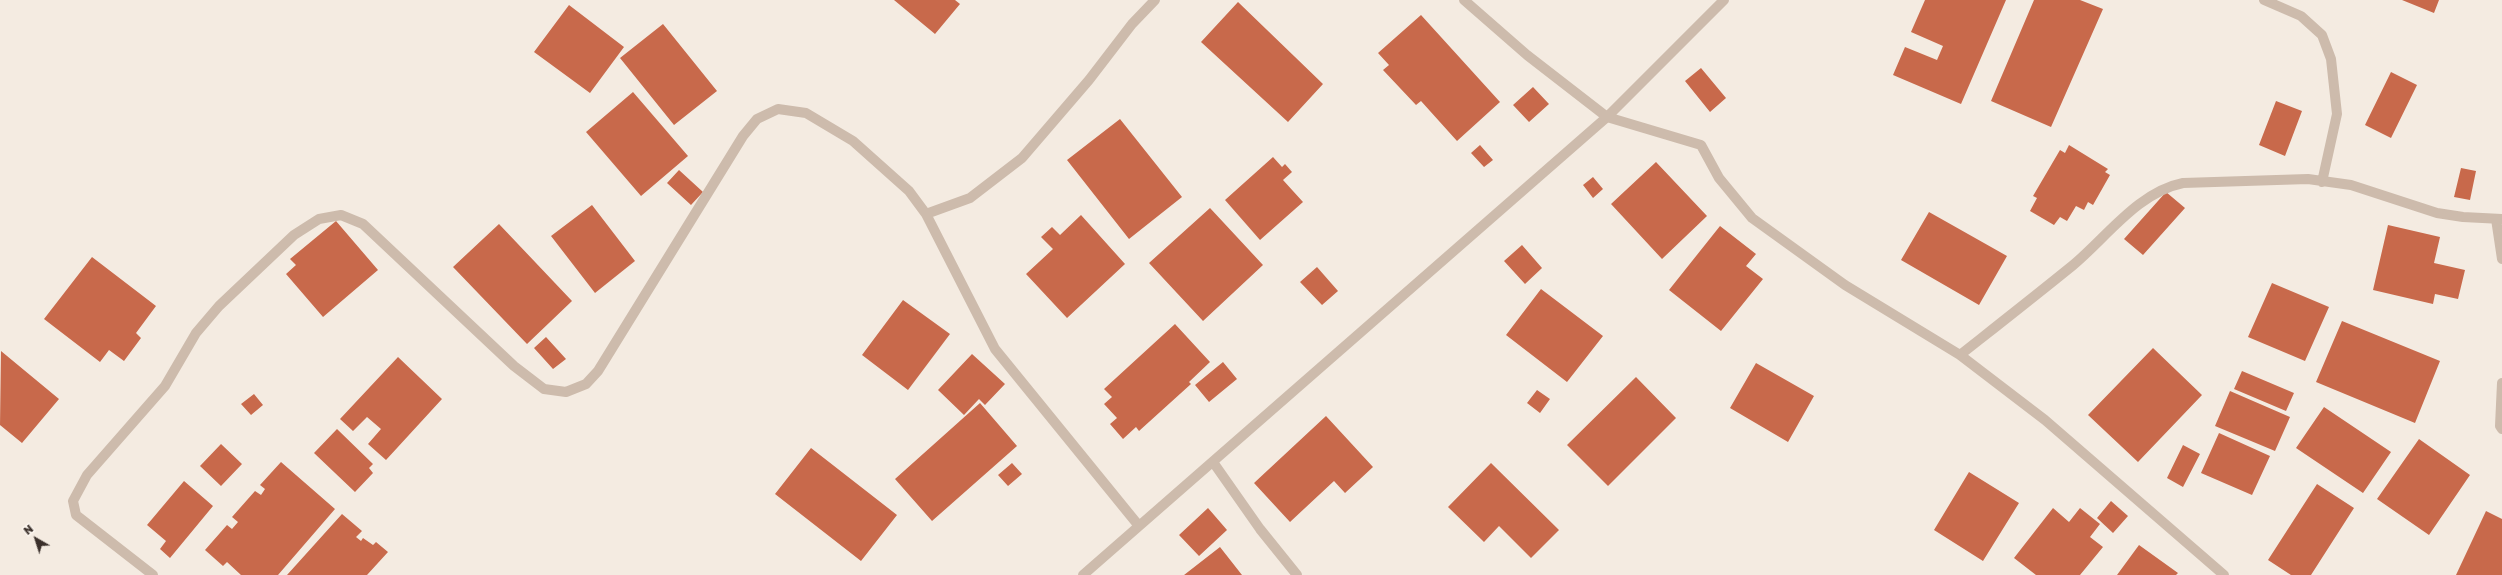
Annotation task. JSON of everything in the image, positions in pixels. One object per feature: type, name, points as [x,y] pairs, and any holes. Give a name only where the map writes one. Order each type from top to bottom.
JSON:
[{"type":"street","points":[[926,214],[970,198],[1022,158],[1089,80],[1132,24],[1155,0]]},
{"type":"street","points":[[1464,0],[1527,55],[1607,117],[1701,145],[1719,178],[1752,218],[1845,285],[1960,355],[2045,420],[2224,575]]},
{"type":"street","points":[[1083,575],[1607,117],[1724,0]]},
{"type":"street","points":[[2264,0],[2301,16],[2322,35],[2331,59],[2337,114],[2322,182]]},
{"type":"street","points":[[153,575],[76,515],[73,501],[87,475],[165,386],[196,333],[219,306],[294,235],[319,219],[342,215],[363,224],[514,366],[544,388],[566,392],[586,384],[598,371],[743,136],[757,119],[778,110],[806,113],[852,141],[909,191],[926,214],[996,349],[1139,526]]},
{"type":"street","points":[[1960,355],[2074,265],[2134,209],[2165,186],[2182,183],[2308,179],[2351,185],[2438,212],[2499,219],[2502,259]]},
{"type":"street","points":[[2502,384],[2500,426],[2502,429]]},
{"type":"street","points":[[1213,462],[1260,529],[1297,575]]},
{"type":"building","points":[[894,0],[955,0],[960,4],[935,34]]},
{"type":"building","points":[[1925,0],[2006,0],[1961,104],[1893,75],[1905,47],[1937,60],[1943,46],[1911,32]]},
{"type":"building","points":[[2034,0],[2080,0],[2103,9],[2051,127],[1991,101]]},
{"type":"building","points":[[2402,0],[2439,0],[2434,13]]},
{"type":"building","points":[[1238,2],[1323,84],[1288,122],[1201,42]]},
{"type":"building","points":[[569,5],[624,47],[590,93],[534,52]]},
{"type":"building","points":[[1421,15],[1500,102],[1457,141],[1421,101],[1416,105],[1383,70],[1389,65],[1378,53]]},
{"type":"building","points":[[663,24],[717,91],[674,125],[620,58]]},
{"type":"building","points":[[1701,68],[1726,98],[1710,112],[1685,81]]},
{"type":"building","points":[[2391,72],[2417,85],[2391,138],[2365,125]]},
{"type":"building","points":[[1533,87],[1549,104],[1529,122],[1513,105]]},
{"type":"building","points":[[633,92],[688,156],[641,196],[586,132]]},
{"type":"building","points":[[2276,101],[2302,111],[2285,156],[2259,145]]},
{"type":"building","points":[[1120,119],[1182,197],[1129,239],[1067,160]]},
{"type":"building","points":[[1480,145],[1493,160],[1484,167],[1471,153]]},
{"type":"building","points":[[2069,145],[2108,169],[2105,172],[2110,175],[2093,205],[2088,202],[2084,210],[2076,206],[2067,221],[2060,217],[2054,225],[2030,211],[2037,198],[2033,196],[2060,150],[2065,153]]},
{"type":"building","points":[[1273,157],[1282,167],[1285,164],[1292,172],[1283,180],[1303,202],[1260,240],[1225,200]]},
{"type":"building","points":[[1656,162],[1707,216],[1662,259],[1611,204]]},
{"type":"building","points":[[2461,168],[2476,171],[2470,200],[2454,197]]},
{"type":"building","points":[[679,170],[703,192],[691,205],[667,183]]},
{"type":"building","points":[[1593,177],[1603,189],[1593,198],[1583,185]]},
{"type":"building","points":[[2166,192],[2185,208],[2143,255],[2124,239]]},
{"type":"building","points":[[592,205],[635,261],[595,293],[551,236]]},
{"type":"building","points":[[1210,208],[1263,265],[1203,321],[1149,263]]},
{"type":"building","points":[[1929,212],[2007,256],[1979,305],[1901,260]]},
{"type":"building","points":[[1081,215],[1125,264],[1067,318],[1026,274],[1053,249],[1041,237],[1052,227],[1060,235]]},
{"type":"building","points":[[336,221],[378,270],[323,317],[286,274],[296,265],[290,259]]},
{"type":"building","points":[[499,224],[572,301],[527,344],[453,267]]},
{"type":"building","points":[[2388,225],[2440,237],[2434,263],[2465,270],[2458,299],[2435,294],[2433,304],[2373,290]]},
{"type":"building","points":[[1720,226],[1756,254],[1746,266],[1763,279],[1721,331],[1669,290]]},
{"type":"building","points":[[1522,245],[1542,268],[1525,284],[1504,261]]},
{"type":"building","points":[[92,257],[156,306],[136,333],[141,338],[124,361],[109,350],[100,362],[44,319]]},
{"type":"building","points":[[1317,267],[1338,291],[1322,305],[1300,282]]},
{"type":"building","points":[[2272,283],[2329,307],[2305,361],[2248,337]]},
{"type":"building","points":[[1541,289],[1603,336],[1567,382],[1506,335]]},
{"type":"building","points":[[903,300],[950,334],[908,390],[862,355]]},
{"type":"building","points":[[2342,321],[2440,361],[2415,423],[2316,382]]},
{"type":"building","points":[[1175,324],[1210,362],[1189,382],[1191,384],[1139,431],[1136,427],[1123,439],[1110,424],[1117,418],[1104,404],[1112,397],[1104,389]]},
{"type":"building","points":[[546,337],[566,359],[553,369],[534,348]]},
{"type":"building","points":[[2153,348],[2202,395],[2138,462],[2088,415]]},
{"type":"building","points":[[1,351],[59,399],[22,443],[0,425]]},
{"type":"building","points":[[972,354],[1005,384],[985,405],[979,399],[964,415],[938,390]]},
{"type":"building","points":[[398,357],[442,399],[386,460],[368,444],[381,429],[367,417],[353,431],[340,419]]},
{"type":"building","points":[[1223,362],[1237,379],[1209,402],[1195,385]]},
{"type":"building","points":[[1756,363],[1814,396],[1788,442],[1730,408]]},
{"type":"building","points":[[2242,371],[2294,393],[2286,411],[2234,389]]},
{"type":"building","points":[[1636,377],[1676,418],[1608,486],[1567,445]]},
{"type":"building","points":[[1537,390],[1550,399],[1540,413],[1527,403]]},
{"type":"building","points":[[2230,391],[2290,417],[2275,451],[2215,426]]},
{"type":"building","points":[[254,394],[263,405],[251,415],[241,404]]},
{"type":"building","points":[[980,403],[1017,446],[932,521],[895,479]]},
{"type":"building","points":[[2324,407],[2391,452],[2363,493],[2296,448]]},
{"type":"building","points":[[1326,416],[1373,467],[1345,493],[1334,481],[1290,522],[1254,483]]},
{"type":"building","points":[[337,429],[373,464],[369,468],[373,473],[355,492],[314,453]]},
{"type":"building","points":[[2219,433],[2270,456],[2252,495],[2201,473]]},
{"type":"building","points":[[2419,439],[2470,475],[2429,535],[2377,499]]},
{"type":"building","points":[[221,444],[242,464],[221,486],[200,466]]},
{"type":"building","points":[[2183,445],[2200,454],[2183,487],[2167,478]]},
{"type":"building","points":[[811,448],[897,515],[861,561],[775,494]]},
{"type":"building","points":[[281,462],[335,509],[278,575],[241,575],[227,562],[223,566],[205,550],[227,525],[232,529],[238,522],[232,517],[255,491],[261,495],[265,489],[260,485]]},
{"type":"building","points":[[1012,463],[1022,474],[1008,486],[998,475]]},
{"type":"building","points":[[1491,463],[1559,530],[1531,558],[1499,526],[1484,542],[1448,507]]},
{"type":"building","points":[[1969,472],[2019,503],[1983,561],[1934,530]]},
{"type":"building","points":[[184,481],[213,506],[170,558],[160,549],[166,541],[147,525]]},
{"type":"building","points":[[2317,484],[2354,508],[2311,575],[2291,575],[2268,560]]},
{"type":"building","points":[[2111,501],[2128,516],[2113,533],[2097,518]]},
{"type":"building","points":[[1208,508],[1227,530],[1199,556],[1179,535]]},
{"type":"building","points":[[2053,508],[2069,522],[2080,508],[2100,524],[2090,537],[2103,547],[2080,575],[2036,575],[2014,558]]},
{"type":"building","points":[[2486,511],[2502,519],[2502,575],[2456,575]]},
{"type":"building","points":[[342,514],[362,531],[356,537],[361,541],[363,538],[373,545],[376,542],[388,552],[367,575],[287,575]]},
{"type":"building","points":[[2139,545],[2178,573],[2176,575],[2117,575]]},
{"type":"building","points":[[1220,547],[1242,575],[1184,575]]}]
